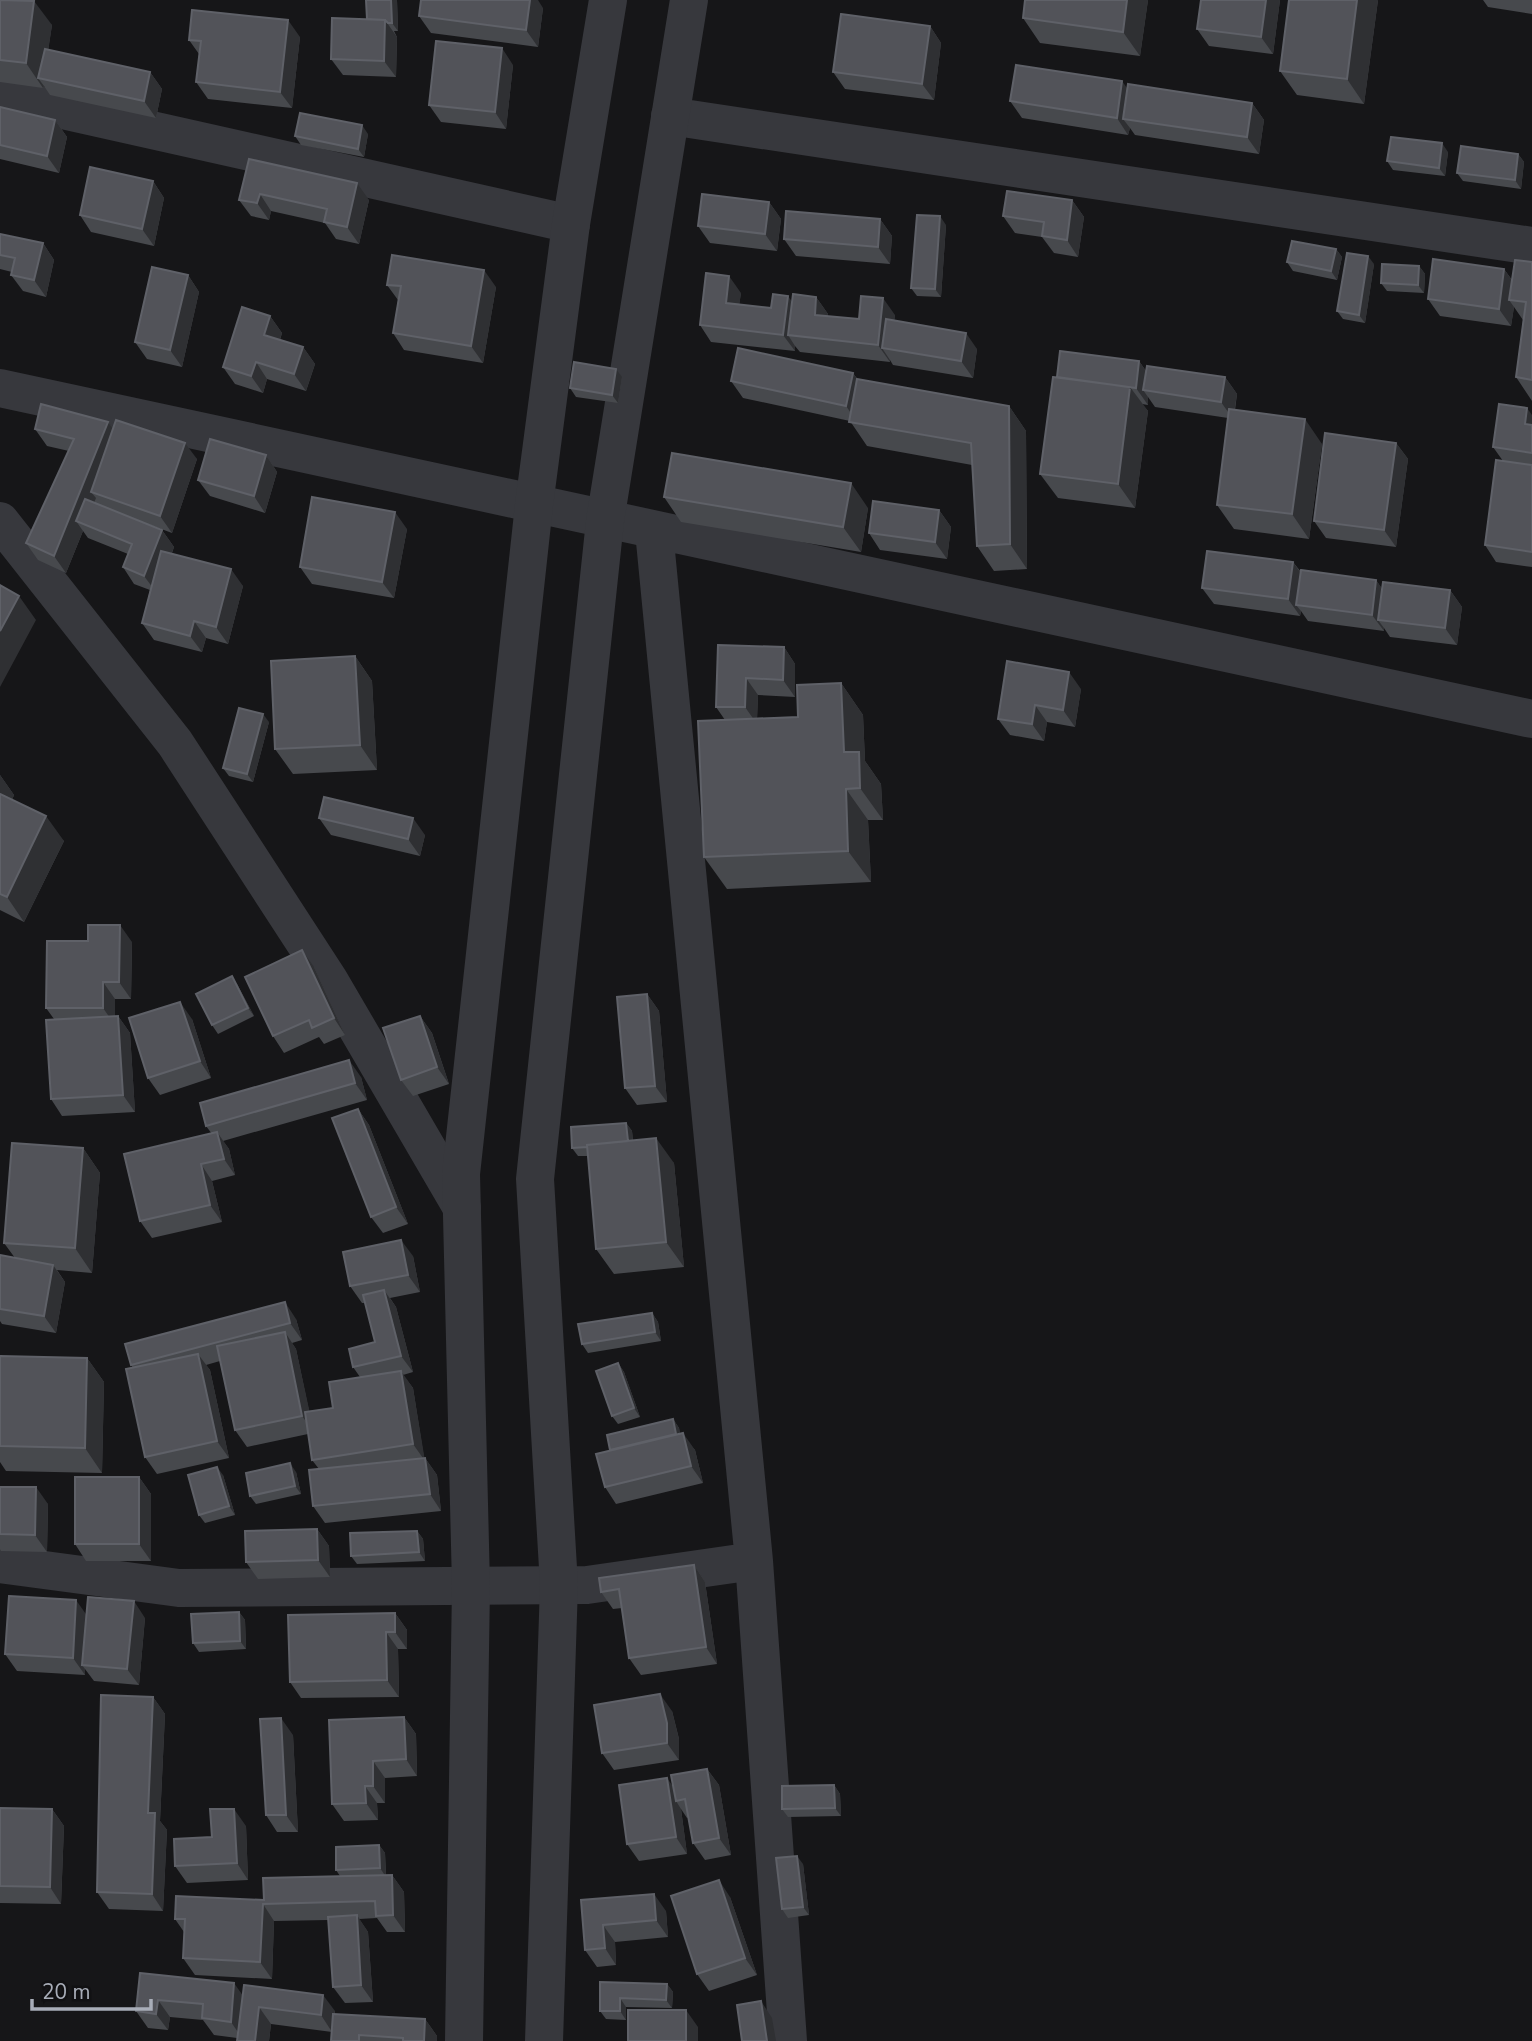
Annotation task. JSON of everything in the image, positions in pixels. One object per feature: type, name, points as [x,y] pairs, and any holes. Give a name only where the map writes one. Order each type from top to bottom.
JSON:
[{"type":"street","points":[[464,2041],[471,1586],[460,1174],[534,505],[571,224],[608,0]]},
{"type":"street","points":[[544,2041],[559,1585],[535,1179],[605,521],[689,0]]},
{"type":"street","points":[[0,96],[571,224]]},
{"type":"street","points":[[670,116],[1532,246]]},
{"type":"street","points":[[0,388],[605,521],[1532,719]]},
{"type":"street","points":[[0,521],[175,743],[329,981],[462,1208]]},
{"type":"street","points":[[653,531],[754,1561],[788,2041]]},
{"type":"street","points":[[0,1563],[179,1588],[587,1585],[754,1561]]},
{"type":"building","points":[[0,0],[34,1],[26,63],[0,60]]},
{"type":"building","points":[[366,0],[391,0],[392,23],[367,19]]},
{"type":"building","points":[[421,0],[530,0],[526,30],[419,16]]},
{"type":"building","points":[[1025,0],[1127,0],[1123,32],[1023,18]]},
{"type":"building","points":[[1201,0],[1266,0],[1261,37],[1197,29]]},
{"type":"building","points":[[1289,0],[1357,0],[1347,79],[1280,71]]},
{"type":"building","points":[[192,10],[288,20],[280,92],[196,82],[201,41],[189,40]]},
{"type":"building","points":[[841,14],[930,26],[922,84],[833,72]]},
{"type":"building","points":[[332,18],[385,20],[384,61],[331,59]]},
{"type":"building","points":[[436,41],[502,48],[495,112],[429,105]]},
{"type":"building","points":[[45,49],[150,72],[144,101],[38,78]]},
{"type":"building","points":[[1016,65],[1122,81],[1117,118],[1010,101]]},
{"type":"building","points":[[1128,84],[1252,103],[1247,137],[1123,119]]},
{"type":"building","points":[[0,107],[55,120],[47,156],[0,145]]},
{"type":"building","points":[[300,113],[362,125],[358,149],[295,136]]},
{"type":"building","points":[[1391,137],[1442,143],[1439,168],[1387,161]]},
{"type":"building","points":[[1461,146],[1518,154],[1515,180],[1457,173]]},
{"type":"building","points":[[249,159],[357,183],[347,227],[324,222],[327,209],[260,194],[257,203],[239,200]]},
{"type":"building","points":[[90,167],[153,181],[142,229],[80,215]]},
{"type":"building","points":[[1007,191],[1072,200],[1067,240],[1042,236],[1044,222],[1003,216]]},
{"type":"building","points":[[702,194],[769,202],[765,234],[698,226]]},
{"type":"building","points":[[786,211],[880,219],[878,247],[784,239]]},
{"type":"building","points":[[917,215],[940,216],[935,289],[911,288]]},
{"type":"building","points":[[0,234],[43,243],[34,280],[11,275],[15,258],[0,255]]},
{"type":"building","points":[[1292,241],[1336,249],[1331,271],[1287,262]]},
{"type":"building","points":[[1347,253],[1368,256],[1359,315],[1337,311]]},
{"type":"building","points":[[392,255],[484,270],[471,346],[393,333],[401,286],[387,285]]},
{"type":"building","points":[[1433,259],[1504,269],[1499,309],[1428,299]]},
{"type":"building","points":[[1515,260],[1532,262],[1532,380],[1516,377],[1526,302],[1509,300]]},
{"type":"building","points":[[1382,264],[1419,266],[1418,285],[1381,283]]},
{"type":"building","points":[[152,267],[188,275],[170,350],[135,342]]},
{"type":"building","points":[[706,273],[729,276],[726,303],[771,308],[773,294],[788,296],[783,335],[700,325]]},
{"type":"building","points":[[793,294],[816,297],[815,315],[859,319],[861,296],[883,298],[878,345],[788,335]]},
{"type":"building","points":[[242,307],[270,316],[264,335],[303,347],[294,374],[256,362],[251,376],[223,367]]},
{"type":"building","points":[[886,319],[966,333],[961,361],[882,348]]},
{"type":"building","points":[[738,348],[853,373],[846,406],[731,381]]},
{"type":"building","points":[[1060,351],[1139,361],[1136,388],[1057,377]]},
{"type":"building","points":[[574,362],[616,369],[612,395],[570,388]]},
{"type":"building","points":[[1147,366],[1225,377],[1221,402],[1143,390]]},
{"type":"building","points":[[1053,377],[1130,387],[1118,484],[1040,474]]},
{"type":"building","points":[[857,379],[1009,406],[1010,544],[977,546],[971,443],[849,422]]},
{"type":"building","points":[[41,404],[108,422],[54,556],[26,543],[74,439],[35,429]]},
{"type":"building","points":[[1499,404],[1527,408],[1525,424],[1532,425],[1532,453],[1493,447]]},
{"type":"building","points":[[1229,409],[1305,419],[1292,514],[1217,505]]},
{"type":"building","points":[[116,420],[185,443],[160,516],[91,492]]},
{"type":"building","points":[[1325,433],[1396,443],[1384,530],[1314,521]]},
{"type":"building","points":[[210,439],[266,455],[254,496],[198,480]]},
{"type":"building","points":[[672,453],[851,483],[843,527],[664,497]]},
{"type":"building","points":[[1496,460],[1532,465],[1532,552],[1485,545]]},
{"type":"building","points":[[312,497],[395,512],[382,582],[300,567]]},
{"type":"building","points":[[85,499],[162,530],[144,576],[123,567],[132,544],[76,521]]},
{"type":"building","points":[[873,501],[939,510],[935,542],[869,533]]},
{"type":"building","points":[[161,551],[231,569],[216,627],[194,621],[190,636],[142,623]]},
{"type":"building","points":[[1207,551],[1293,562],[1288,599],[1202,588]]},
{"type":"building","points":[[1301,570],[1376,580],[1372,615],[1296,605]]},
{"type":"building","points":[[1383,582],[1450,590],[1445,628],[1378,620]]},
{"type":"building","points":[[0,585],[19,596],[0,631]]},
{"type":"building","points":[[718,645],[784,647],[783,680],[746,678],[745,707],[716,707]]},
{"type":"building","points":[[355,656],[360,745],[275,749],[271,661]]},
{"type":"building","points":[[1007,661],[1069,672],[1063,710],[1035,705],[1032,724],[998,719]]},
{"type":"building","points":[[841,683],[844,752],[859,752],[860,788],[846,789],[848,851],[704,857],[698,721],[798,717],[797,685]]},
{"type":"building","points":[[239,708],[263,714],[247,774],[223,768]]},
{"type":"building","points":[[0,794],[46,816],[7,897],[0,894]]},
{"type":"building","points":[[324,797],[413,818],[408,839],[319,818]]},
{"type":"building","points":[[88,925],[120,925],[119,982],[103,982],[103,1008],[46,1008],[47,941],[88,941]]},
{"type":"building","points":[[302,950],[334,1018],[312,1028],[309,1020],[273,1036],[245,977]]},
{"type":"building","points":[[232,976],[248,1008],[212,1025],[196,994]]},
{"type":"building","points":[[647,994],[655,1086],[625,1088],[617,997]]},
{"type":"building","points":[[180,1002],[200,1061],[148,1078],[129,1018]]},
{"type":"building","points":[[118,1016],[123,1095],[51,1099],[46,1020]]},
{"type":"building","points":[[420,1016],[437,1067],[401,1080],[383,1028]]},
{"type":"building","points":[[349,1060],[355,1083],[206,1126],[200,1103]]},
{"type":"building","points":[[358,1109],[396,1207],[371,1217],[332,1118]]},
{"type":"building","points":[[626,1123],[628,1141],[572,1148],[571,1127]]},
{"type":"building","points":[[217,1132],[224,1159],[201,1164],[210,1205],[140,1221],[124,1154]]},
{"type":"building","points":[[656,1138],[666,1242],[596,1249],[587,1145]]},
{"type":"building","points":[[12,1143],[83,1148],[75,1248],[4,1243]]},
{"type":"building","points":[[401,1240],[408,1275],[350,1286],[343,1252]]},
{"type":"building","points":[[0,1255],[53,1265],[44,1316],[0,1309]]},
{"type":"building","points":[[384,1290],[401,1356],[353,1367],[349,1349],[375,1342],[363,1295]]},
{"type":"building","points":[[285,1302],[290,1323],[131,1365],[125,1344]]},
{"type":"building","points":[[652,1313],[655,1332],[582,1344],[578,1324]]},
{"type":"building","points":[[285,1332],[302,1416],[235,1430],[217,1346]]},
{"type":"building","points":[[198,1354],[217,1441],[145,1457],[126,1369]]},
{"type":"building","points":[[0,1356],[87,1358],[85,1448],[0,1446]]},
{"type":"building","points":[[618,1363],[634,1408],[612,1416],[596,1371]]},
{"type":"building","points":[[401,1371],[413,1444],[312,1460],[305,1412],[333,1408],[329,1382]]},
{"type":"building","points":[[673,1419],[676,1434],[610,1450],[607,1435]]},
{"type":"building","points":[[683,1433],[691,1466],[605,1487],[596,1454]]},
{"type":"building","points":[[425,1458],[430,1494],[313,1506],[309,1470]]},
{"type":"building","points":[[290,1463],[295,1486],[250,1496],[246,1473]]},
{"type":"building","points":[[217,1467],[229,1506],[199,1515],[188,1475]]},
{"type":"building","points":[[75,1477],[139,1477],[139,1544],[75,1544]]},
{"type":"building","points":[[0,1487],[36,1487],[35,1535],[0,1534]]},
{"type":"building","points":[[317,1529],[318,1560],[246,1562],[245,1531]]},
{"type":"building","points":[[417,1531],[419,1552],[351,1556],[350,1533]]},
{"type":"building","points":[[694,1565],[706,1647],[629,1658],[619,1589],[601,1592],[599,1578]]},
{"type":"building","points":[[9,1596],[76,1600],[73,1658],[5,1654]]},
{"type":"building","points":[[88,1597],[134,1601],[127,1669],[82,1665]]},
{"type":"building","points":[[239,1612],[240,1641],[193,1643],[191,1614]]},
{"type":"building","points":[[395,1613],[395,1632],[386,1632],[387,1680],[290,1682],[288,1615]]},
{"type":"building","points":[[660,1694],[667,1723],[667,1743],[602,1753],[594,1705]]},
{"type":"building","points":[[101,1695],[153,1697],[148,1813],[155,1813],[152,1894],[97,1892]]},
{"type":"building","points":[[404,1717],[406,1759],[373,1761],[373,1786],[365,1786],[366,1803],[332,1804],[329,1720]]},
{"type":"building","points":[[281,1718],[286,1815],[266,1815],[260,1719]]},
{"type":"building","points":[[707,1769],[719,1838],[693,1843],[685,1799],[676,1801],[671,1775]]},
{"type":"building","points":[[667,1778],[676,1837],[627,1844],[619,1785]]},
{"type":"building","points":[[834,1785],[835,1808],[782,1809],[782,1786]]},
{"type":"building","points":[[0,1808],[52,1809],[50,1887],[0,1886]]},
{"type":"building","points":[[210,1809],[234,1809],[237,1863],[175,1866],[174,1839],[212,1837]]},
{"type":"building","points":[[379,1845],[380,1868],[336,1870],[336,1847]]},
{"type":"building","points":[[797,1856],[803,1907],[782,1909],[776,1858]]},
{"type":"building","points":[[392,1875],[393,1915],[376,1916],[375,1901],[263,1904],[260,1962],[183,1958],[185,1919],[175,1919],[176,1896],[264,1900],[263,1878]]},
{"type":"building","points":[[719,1880],[745,1958],[697,1974],[671,1896]]},
{"type":"building","points":[[654,1894],[656,1920],[603,1925],[605,1948],[585,1950],[581,1900]]},
{"type":"building","points":[[357,1915],[361,1985],[333,1987],[328,1917]]},
{"type":"building","points":[[140,1973],[234,1983],[231,2022],[202,2018],[203,2004],[158,2000],[156,2014],[136,2011]]},
{"type":"building","points":[[600,1982],[667,1984],[666,2000],[620,1998],[620,2011],[600,2011]]},
{"type":"building","points":[[244,1985],[323,1995],[321,2015],[259,2007],[255,2041],[237,2041]]},
{"type":"building","points":[[761,2001],[767,2041],[742,2041],[737,2005]]},
{"type":"building","points":[[628,2010],[686,2010],[686,2041],[628,2041]]},
{"type":"building","points":[[333,2014],[425,2019],[424,2041],[359,2035],[359,2041],[331,2041]]}]
